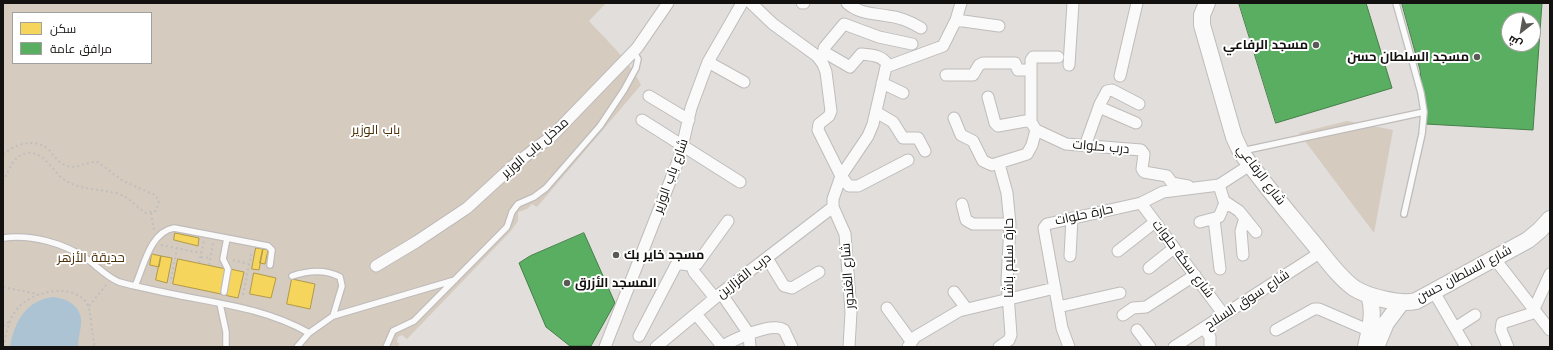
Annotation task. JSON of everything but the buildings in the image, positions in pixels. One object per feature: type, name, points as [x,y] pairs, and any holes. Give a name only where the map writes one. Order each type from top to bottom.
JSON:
[{"type":"main road","name":"شارع الرفاعي","points":[[1207,3],[1202,15],[1202,25],[1232,132],[1241,152],[1321,252],[1350,285],[1369,295]]},
{"type":"main road","name":"شارع السلطان حسن","points":[[1369,295],[1401,303],[1416,301],[1528,240],[1550,219]]},
{"type":"main road","points":[[1366,347],[1370,331],[1372,312],[1369,295]]},
{"type":"main road","points":[[1376,347],[1386,323],[1401,303]]},
{"type":"street","name":"مدخل باب الوزير","points":[[376,266],[467,208],[514,165],[552,136],[634,52],[668,3]]},
{"type":"street","points":[[751,3],[773,24],[817,56],[823,64],[826,72],[831,111],[829,116],[819,124],[818,130],[841,176],[849,186],[854,187],[908,160]]},
{"type":"street","points":[[847,3],[858,10],[900,18],[920,28]]},
{"type":"street","points":[[833,207],[835,190],[841,176],[868,136],[876,112],[884,71],[888,65],[943,46],[956,20],[961,3]]},
{"type":"street","points":[[1070,65],[1073,3]]},
{"type":"street","points":[[1120,76],[1137,3]]},
{"type":"street","name":"شارع باب الوزير","points":[[605,347],[683,146],[691,108],[708,62],[739,4]]},
{"type":"street","points":[[956,20],[999,26]]},
{"type":"street","points":[[888,65],[885,61],[876,56],[861,54],[850,67],[824,52],[824,48],[844,24],[879,37],[912,44]]},
{"type":"street","points":[[954,118],[961,135],[974,142],[983,160],[992,165],[1027,154],[1032,145],[1033,125],[1031,60],[1033,57],[1058,57]]},
{"type":"street","points":[[708,62],[744,82]]},
{"type":"street","points":[[946,75],[973,75],[979,65],[983,63],[1015,63],[1018,70],[1031,70]]},
{"type":"street","points":[[882,83],[903,93]]},
{"type":"street","points":[[1086,146],[1099,107],[1104,96],[1109,90],[1139,104]]},
{"type":"street","points":[[649,96],[689,120]]},
{"type":"street","points":[[988,98],[995,123],[998,126],[1033,125]]},
{"type":"street","points":[[1099,107],[1136,123]]},
{"type":"street","points":[[876,112],[893,122],[903,138],[918,138],[925,152]]},
{"type":"street","points":[[642,120],[740,182]]},
{"type":"street","name":"درب حلوات","points":[[1033,125],[1066,144],[1141,150],[1144,154],[1142,169],[1144,172],[1167,176],[1172,183],[1196,188]]},
{"type":"street","name":"حارة سليم باشا","points":[[999,164],[1007,193],[1010,224],[1007,281],[1011,337],[999,347]]},
{"type":"street","points":[[1250,165],[1218,185],[1225,203],[1237,209],[1256,232]]},
{"type":"street","name":"حارة حلوات","points":[[1069,347],[1062,328],[1044,228],[1049,223],[1141,203],[1157,193],[1218,185]]},
{"type":"street","name":"شارع سكة حلوات","points":[[1141,203],[1224,315]]},
{"type":"street","points":[[1200,222],[1220,216],[1225,203]]},
{"type":"street","points":[[962,204],[966,220],[973,224],[1010,224]]},
{"type":"street","name":"درب القزازين","points":[[656,347],[718,296],[833,207]]},
{"type":"street","name":"شارع الغندور","points":[[833,207],[845,234],[851,312],[849,347]]},
{"type":"street","points":[[1070,256],[1072,218]]},
{"type":"street","points":[[1243,255],[1241,231],[1245,218]]},
{"type":"street","points":[[1214,219],[1220,269]]},
{"type":"street","points":[[639,336],[676,265],[682,263],[692,266],[697,264],[728,221]]},
{"type":"street","points":[[1118,251],[1155,222]]},
{"type":"street","points":[[1148,268],[1174,248]]},
{"type":"street","name":"شارع سوق السلاح","points":[[1174,347],[1321,252]]},
{"type":"street","points":[[767,258],[784,286],[788,288],[792,288],[819,272]]},
{"type":"street","points":[[1494,258],[1550,330]]},
{"type":"street","points":[[692,266],[694,272],[718,296],[749,334],[750,347]]},
{"type":"street","points":[[1508,347],[1501,330],[1502,323],[1535,311],[1550,274]]},
{"type":"street","points":[[1123,315],[1133,308],[1146,307],[1195,276]]},
{"type":"street","points":[[887,308],[910,344],[942,319],[966,308],[1055,288]]},
{"type":"street","points":[[954,292],[966,308]]},
{"type":"street","points":[[1434,292],[1466,347]]},
{"type":"street","points":[[1058,307],[1120,293]]},
{"type":"street","points":[[1276,330],[1314,309],[1319,309],[1370,331]]},
{"type":"street","points":[[696,314],[722,347],[749,334],[776,327],[781,328],[786,333],[792,347]]},
{"type":"street","points":[[1455,328],[1475,315]]},
{"type":"street","points":[[1204,328],[1210,337],[1210,347]]},
{"type":"street","points":[[1137,330],[1150,347]]},
{"type":"lane","points":[[1396,3],[1424,112],[1422,134],[1404,214]]},
{"type":"lane","points":[[386,347],[393,331],[414,321],[456,280],[507,227],[512,212],[518,204],[534,197],[546,188],[600,126],[624,90],[636,68],[638,59],[634,52]]},
{"type":"lane","points":[[1241,152],[1424,112]]},
{"type":"lane","points":[[135,286],[156,238],[164,230],[174,228],[215,235],[271,248],[270,265]]},
{"type":"lane","points":[[3,238],[34,239],[61,246],[85,258],[112,278],[135,286],[273,316],[309,333]]},
{"type":"lane","points":[[224,292],[228,269],[223,259],[227,238]]},
{"type":"lane","points":[[292,276],[314,271],[340,277],[342,286],[333,316]]},
{"type":"lane","points":[[297,347],[309,333],[333,316],[456,280]]},
{"type":"lane","points":[[220,304],[226,332],[226,347]]},
{"type":"path","points":[[3,154],[15,146],[35,143],[44,146],[60,163],[69,167],[78,167],[95,162],[101,163],[123,181],[155,195],[159,205],[156,211],[146,213],[133,202],[120,195],[86,189],[70,183],[58,174],[42,157],[33,153],[23,154],[15,159],[3,181]]},
{"type":"path","points":[[151,213],[156,238]]},
{"type":"path","points":[[200,263],[205,233]]},
{"type":"path","points":[[209,266],[215,235]]},
{"type":"path","points":[[243,295],[253,243]]},
{"type":"path","points":[[153,244],[201,253]]},
{"type":"path","points":[[171,279],[177,249]]},
{"type":"path","points":[[201,257],[211,258]]},
{"type":"path","points":[[89,306],[112,278]]},
{"type":"path","points":[[3,287],[39,294],[59,291],[79,296],[89,306],[94,347]]},
{"type":"path","points":[[4,347],[10,322],[22,304],[39,294]]},
{"type":"path","points":[[3,326],[10,322]]},
{"type":"green space","name":"باب الوزير","points":[[3,3],[606,3],[589,21],[624,59],[641,85],[537,207],[532,204],[527,209],[518,212],[518,221],[510,232],[407,339],[402,335],[398,337],[397,342],[400,344],[397,347],[3,347]]},
{"type":"green space","points":[[1347,121],[1393,130],[1374,233],[1299,133]]},
{"type":"water","points":[[52,297],[64,299],[77,308],[80,313],[81,325],[78,347],[10,347],[18,321],[28,308],[43,299]]},
{"type":"place","name":"مسجد الرفاعي","points":[[1316,45]]},
{"type":"place","name":"مسجد السلطان حسن","points":[[1477,57]]},
{"type":"place","name":"مسجد خاير بك","points":[[616,255]]},
{"type":"place","name":"المسجد الأزرق","points":[[567,283]]},
{"type":"park label","name":"حديقة الأزهر","points":[[91,258]]}]
